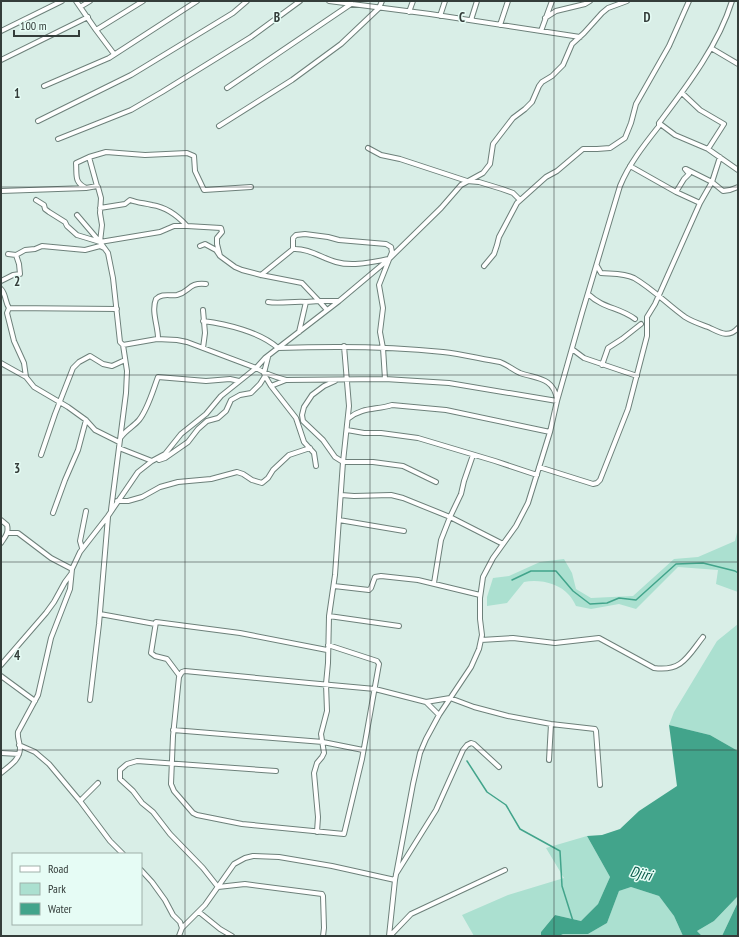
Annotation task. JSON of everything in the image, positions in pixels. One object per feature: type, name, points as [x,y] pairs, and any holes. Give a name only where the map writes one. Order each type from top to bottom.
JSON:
[{"type":"street","points":[[1,31],[62,1]]},
{"type":"street","points":[[76,1],[114,54]]},
{"type":"street","points":[[80,7],[90,1]]},
{"type":"street","points":[[96,30],[143,1]]},
{"type":"street","points":[[44,86],[114,54],[197,1]]},
{"type":"street","points":[[38,121],[131,75],[233,12],[247,1]]},
{"type":"street","points":[[58,139],[131,110],[251,37],[300,1]]},
{"type":"street","points":[[329,1],[351,2],[379,8],[580,36]]},
{"type":"street","points":[[219,126],[292,80],[341,44],[379,8],[382,1]]},
{"type":"street","points":[[409,12],[413,1]]},
{"type":"street","points":[[440,16],[445,1]]},
{"type":"street","points":[[471,20],[478,1]]},
{"type":"street","points":[[500,25],[508,1]]},
{"type":"street","points":[[541,31],[552,1]]},
{"type":"street","points":[[545,18],[556,11],[585,4],[590,1]]},
{"type":"street","points":[[1,665],[54,602],[72,572],[82,548],[108,516],[138,472],[152,461],[165,454],[181,434],[206,414],[221,396],[389,259],[442,208],[461,184],[476,177],[487,169],[491,159],[493,144],[513,118],[526,109],[532,102],[539,86],[563,64],[572,44],[608,8],[627,1]]},
{"type":"street","points":[[484,266],[494,254],[506,221],[520,200],[546,177],[557,171],[583,149],[610,148],[625,138],[636,104],[669,46],[689,1]]},
{"type":"street","points":[[396,875],[420,753],[426,738],[439,715],[471,667],[479,649],[481,640],[481,584],[492,558],[522,515],[528,503],[550,432],[557,401],[588,294],[624,177],[638,154],[659,126],[659,123],[682,94],[711,48],[727,16],[732,1]]},
{"type":"street","points":[[227,88],[351,2]]},
{"type":"street","points":[[1,60],[88,17]]},
{"type":"street","points":[[711,48],[738,64]]},
{"type":"street","points":[[682,94],[700,110],[724,124],[708,149]]},
{"type":"street","points":[[659,123],[675,135],[708,149],[738,170]]},
{"type":"street","points":[[368,148],[381,155],[400,159],[467,181],[479,182],[502,188],[513,193],[520,200]]},
{"type":"street","points":[[86,188],[80,185],[77,181],[76,163],[106,152],[145,155],[187,153],[194,156],[195,171],[204,190],[251,187]]},
{"type":"street","points":[[89,157],[100,198],[102,225],[100,242]]},
{"type":"street","points":[[539,467],[593,484],[600,480],[628,409],[647,336],[647,317],[700,203],[712,182],[720,157]]},
{"type":"street","points":[[630,166],[676,192],[700,203]]},
{"type":"street","points":[[676,192],[689,174],[685,169],[712,182],[724,191],[738,187]]},
{"type":"street","points":[[1,191],[86,188],[97,186]]},
{"type":"street","points":[[36,200],[44,205],[45,209],[65,222],[67,226],[77,235],[100,242],[147,235],[160,232],[174,226],[221,228],[222,232],[217,238],[220,256]]},
{"type":"street","points":[[100,208],[125,204],[130,200],[138,203],[154,205],[167,210],[180,218],[187,226]]},
{"type":"street","points":[[77,215],[106,248],[110,261],[120,342],[123,345],[127,373],[111,510]]},
{"type":"street","points":[[293,249],[293,238],[296,235],[305,234],[339,240],[386,244],[391,247],[392,252],[379,285],[383,308],[380,329],[385,379]]},
{"type":"street","points":[[200,246],[205,244],[216,250],[220,256],[235,267],[261,275],[302,283],[327,310]]},
{"type":"street","points":[[8,254],[16,255],[26,250],[35,249],[42,246],[85,250],[100,246],[106,248]]},
{"type":"street","points":[[261,275],[293,249],[306,251],[341,263],[363,264],[389,259]]},
{"type":"street","points":[[1,281],[13,275],[20,274],[16,255]]},
{"type":"street","points":[[597,265],[600,273],[625,275],[646,286],[695,323],[729,334],[733,333],[738,328]]},
{"type":"street","points":[[158,338],[158,329],[154,312],[156,299],[160,296],[179,294],[194,284],[206,284]]},
{"type":"street","points":[[1,288],[4,292],[4,298],[9,308],[7,313],[14,341],[24,363],[26,377]]},
{"type":"street","points":[[588,294],[601,304],[630,315],[635,319]]},
{"type":"street","points":[[268,302],[275,304],[290,301],[339,301]]},
{"type":"street","points":[[299,332],[306,302]]},
{"type":"street","points":[[9,308],[117,309]]},
{"type":"street","points":[[203,310],[205,333],[203,348]]},
{"type":"street","points":[[203,321],[228,326],[250,333],[278,348],[344,346],[383,348],[444,352],[500,362],[519,373],[541,379],[549,383],[555,390],[557,401]]},
{"type":"street","points":[[602,365],[608,348],[641,324]]},
{"type":"street","points":[[123,345],[158,338],[186,342],[256,368],[264,374],[286,380],[385,379],[460,384],[557,401]]},
{"type":"street","points":[[124,354],[129,344]]},
{"type":"street","points":[[317,832],[318,817],[314,773],[317,763],[323,755],[322,731],[325,725],[327,711],[326,684],[329,616],[334,586],[343,462],[349,418],[348,380],[344,346]]},
{"type":"street","points":[[572,349],[584,358],[637,376]]},
{"type":"street","points":[[40,455],[73,368],[79,362],[90,356],[103,364],[112,366],[125,360]]},
{"type":"street","points":[[119,448],[152,461],[165,458],[188,442],[198,428],[207,421],[218,418],[226,411],[231,400],[240,395],[251,393],[260,384],[268,357]]},
{"type":"street","points":[[1,363],[26,377],[34,387],[60,402],[86,420],[95,430],[120,440]]},
{"type":"street","points":[[264,374],[271,386],[296,418],[304,442],[314,453],[316,466]]},
{"type":"street","points":[[120,440],[125,432],[138,422],[146,411],[158,377],[206,381],[230,379],[239,381]]},
{"type":"street","points":[[339,379],[324,386],[312,395],[304,407],[302,418],[323,440],[335,457],[343,462],[373,462],[396,465],[408,468],[436,482]]},
{"type":"street","points":[[271,386],[286,380]]},
{"type":"street","points":[[349,418],[360,411],[383,408],[392,405],[446,410],[550,432]]},
{"type":"street","points":[[53,513],[76,455],[86,420]]},
{"type":"street","points":[[347,430],[418,438],[537,475]]},
{"type":"street","points":[[117,502],[142,497],[160,487],[172,484],[211,479],[237,472],[252,480],[262,483],[289,455],[310,448]]},
{"type":"street","points":[[434,583],[441,540],[461,494],[464,480],[473,455]]},
{"type":"street","points":[[341,495],[397,496],[413,501],[450,517],[503,544]]},
{"type":"street","points":[[82,548],[80,541],[86,511]]},
{"type":"street","points":[[90,700],[100,614],[108,516]]},
{"type":"street","points":[[1,520],[7,525],[8,533],[1,544]]},
{"type":"street","points":[[339,520],[404,531]]},
{"type":"street","points":[[8,533],[18,533],[72,572]]},
{"type":"street","points":[[1,773],[15,762],[19,754],[17,738],[18,732],[41,688],[51,638],[70,589],[72,572]]},
{"type":"street","points":[[334,586],[370,590],[375,578],[381,576],[434,583],[480,595]]},
{"type":"street","points":[[100,614],[155,624],[158,621],[240,633],[328,650]]},
{"type":"street","points":[[329,616],[399,626]]},
{"type":"street","points":[[155,624],[151,653],[155,656],[167,659],[179,675],[173,730],[171,763],[172,787],[193,813],[242,824],[342,834],[345,832],[363,750],[379,662],[328,645]]},
{"type":"street","points":[[481,640],[512,638],[555,643],[599,638],[654,668],[658,668],[678,666],[703,636]]},
{"type":"street","points":[[179,675],[185,671],[309,684],[326,684],[346,688],[375,689],[426,702],[450,698],[493,712],[551,724],[595,729],[600,785]]},
{"type":"street","points":[[1,676],[35,701]]},
{"type":"street","points":[[426,702],[439,715]]},
{"type":"street","points":[[549,760],[551,724]]},
{"type":"street","points":[[173,730],[323,742],[363,750]]},
{"type":"street","points":[[389,936],[394,880],[396,875],[436,810],[467,745],[471,743],[474,744],[499,767]]},
{"type":"street","points":[[19,745],[35,752],[46,761],[80,801],[110,841],[122,853]]},
{"type":"street","points":[[1,753],[19,754]]},
{"type":"street","points":[[218,887],[203,868],[170,834],[154,812],[142,803],[133,791],[120,779],[120,770],[127,764],[137,761],[161,764],[171,763],[276,771]]},
{"type":"street","points":[[80,801],[98,783]]},
{"type":"street","points":[[178,936],[182,928],[199,912],[234,864],[245,858],[253,856],[279,857],[317,863],[394,880]]},
{"type":"street","points":[[389,936],[411,914],[504,870]]},
{"type":"street","points":[[142,871],[161,894],[173,915],[180,922],[182,928]]},
{"type":"street","points":[[218,887],[245,884],[322,894],[323,936]]},
{"type":"street","points":[[199,912],[220,929],[232,936]]},
{"type":"green space","points":[[738,528],[738,592],[716,584],[718,570],[678,567],[636,609],[619,604],[591,609],[576,606],[570,596],[560,587],[536,581],[524,582],[507,603],[487,606],[487,597],[493,578],[509,576],[540,562],[564,559],[572,573],[576,589],[591,598],[633,596],[674,559],[698,557],[735,541]]},
{"type":"green space","points":[[738,624],[738,751],[710,735],[669,725],[674,712],[717,641]]},
{"type":"green space","points":[[587,836],[610,877],[598,904],[581,921],[555,915],[541,932],[541,936],[474,936],[462,915],[508,895],[564,878],[546,848]]},
{"type":"green space","points":[[631,887],[659,896],[674,916],[683,936],[559,936],[563,934],[588,934],[607,923],[619,891]]},
{"type":"green space","points":[[738,896],[738,902],[722,936],[702,936],[697,931],[714,921]]},
{"type":"water","name":"Djiri","points":[[669,725],[710,735],[738,751],[738,896],[714,921],[697,931],[702,936],[683,936],[674,916],[659,896],[631,887],[619,891],[607,923],[588,934],[541,936],[541,932],[555,915],[581,921],[598,904],[610,877],[587,836],[602,835],[620,829],[639,811],[677,786]]},
{"type":"water","points":[[738,902],[738,934],[737,936],[722,936]]},
{"type":"waterway","points":[[512,580],[531,571],[556,571],[573,591],[590,604],[607,603],[619,598],[636,600],[676,564],[703,563],[738,573]]},
{"type":"waterway","points":[[467,761],[487,792],[506,805],[520,829],[560,851],[562,886],[573,921]]}]
